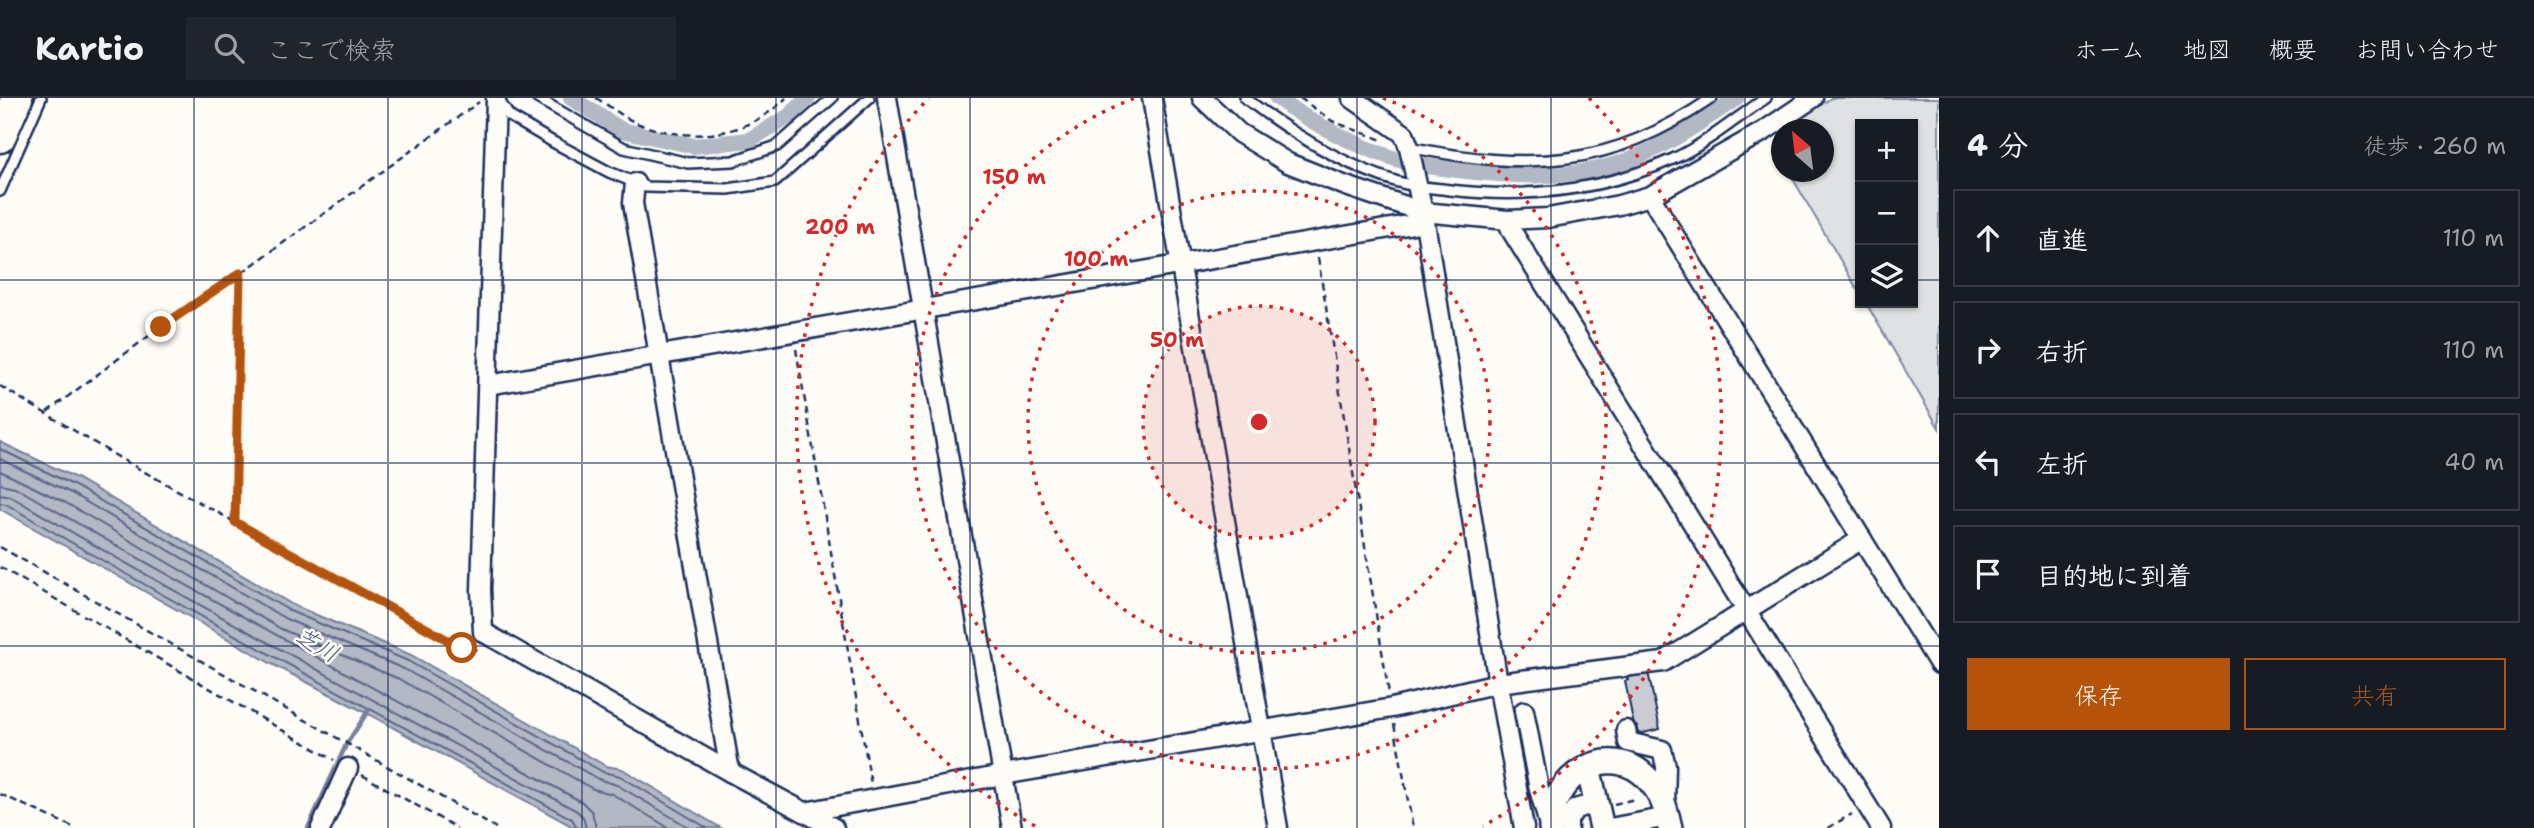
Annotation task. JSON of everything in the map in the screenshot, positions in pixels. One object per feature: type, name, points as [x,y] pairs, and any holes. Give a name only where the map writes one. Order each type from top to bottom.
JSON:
[{"type":"highway","points":[[0,137],[17,98]]},
{"type":"street","points":[[496,98],[481,590],[483,632],[834,828]]},
{"type":"street","points":[[887,98],[1012,828]]},
{"type":"street","points":[[1152,98],[1278,828]]},
{"type":"street","points":[[1202,98],[1239,133],[1288,163],[1424,217]]},
{"type":"street","points":[[1352,98],[1404,134],[1409,149],[1424,217],[1498,683],[1524,828]]},
{"type":"street","points":[[488,384],[1315,241],[1424,217],[1508,220],[1584,212],[1619,205],[1650,196],[1764,131],[1813,98]]},
{"type":"street","points":[[635,183],[634,204],[730,772]]},
{"type":"street","points":[[1650,196],[1939,664]]},
{"type":"street","points":[[1508,220],[1511,230],[1881,828]]},
{"type":"street","points":[[806,812],[1392,708],[1498,683],[1616,676],[1663,662],[1862,539]]},
{"type":"street","points":[[1524,711],[1539,789],[1550,828]]},
{"type":"street","points":[[1626,730],[1628,742],[1662,750],[1666,766],[1668,817]]},
{"type":"street","points":[[1550,828],[1553,803],[1560,788],[1572,775],[1598,764],[1620,763],[1646,777],[1659,792],[1668,817]]},
{"type":"street","points":[[1568,828],[1568,820],[1575,809],[1598,813],[1588,767]]},
{"type":"street","points":[[321,828],[348,768]]},
{"type":"street","points":[[1610,828],[1635,817],[1668,817]]},
{"type":"lane","points":[[0,191],[41,98]]},
{"type":"lane","points":[[496,98],[509,116],[609,173],[646,187],[728,189],[775,182],[869,98]]},
{"type":"lane","points":[[537,98],[624,148],[688,163],[733,161],[777,146],[832,98]]},
{"type":"lane","points":[[1245,98],[1287,130],[1338,157],[1388,178],[1474,192],[1517,194],[1563,191],[1616,181],[1675,158],[1766,98]]},
{"type":"lane","points":[[1409,149],[1507,162],[1558,160],[1606,151],[1652,134],[1712,98]]},
{"type":"path","points":[[46,413],[161,327],[485,98]]},
{"type":"path","points":[[596,98],[636,123],[670,132],[702,136],[734,131],[777,107],[786,98]]},
{"type":"path","points":[[1300,98],[1332,121],[1389,142]]},
{"type":"path","points":[[1315,241],[1413,828]]},
{"type":"path","points":[[235,522],[240,273]]},
{"type":"path","points":[[793,332],[873,799]]},
{"type":"path","points":[[0,386],[123,460],[462,648],[475,650],[494,640]]},
{"type":"path","points":[[0,547],[496,828]]},
{"type":"path","points":[[0,567],[332,758]]},
{"type":"path","points":[[348,768],[457,828]]},
{"type":"path","points":[[1598,813],[1631,800],[1634,796],[1633,788]]},
{"type":"path","points":[[0,794],[75,828]]},
{"type":"path","points":[[1828,828],[1866,805]]},
{"type":"shaded area","points":[[1831,98],[1939,98],[1939,428],[1869,308],[1918,308],[1918,119],[1855,119],[1855,285],[1795,182],[1834,182],[1834,119],[1801,119]]},
{"type":"water","name":"芝川","points":[[0,442],[78,479],[293,605],[411,655],[606,766],[622,769],[721,828],[575,828],[272,664],[0,509]]},
{"type":"building","points":[[1648,672],[1660,729],[1639,734],[1637,726],[1634,727],[1636,734],[1633,735],[1625,681],[1628,680],[1627,677]]},
{"type":"waterway","points":[[571,98],[622,130],[694,146],[749,140],[788,117],[808,98]]},
{"type":"waterway","points":[[1277,98],[1332,132],[1398,160],[1479,172],[1521,175],[1564,174],[1626,161],[1670,141],[1737,98]]},
{"type":"waterway","points":[[308,828],[346,745],[368,711]]},
{"type":"route","points":[[161,327],[240,273],[235,522],[462,648]]}]
